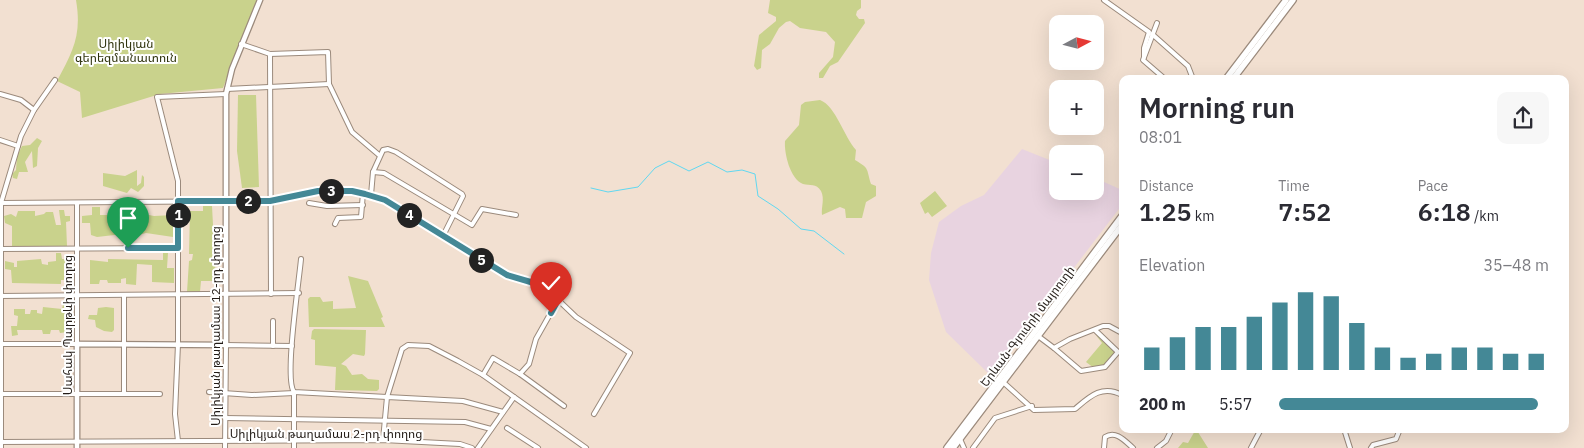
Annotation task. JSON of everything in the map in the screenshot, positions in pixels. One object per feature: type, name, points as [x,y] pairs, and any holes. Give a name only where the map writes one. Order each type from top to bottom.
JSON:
[{"type":"highway","points":[[1234,75],[1286,0]]},
{"type":"highway","points":[[1231,75],[1293,0]]},
{"type":"highway","name":"Երևան-Գյումրի մայրուղի","points":[[953,448],[1038,334],[1119,220]]},
{"type":"highway","name":"Երևան-Գյումրի մայրուղի","points":[[947,448],[1119,229]]},
{"type":"main road","name":"Սիլիկյան թաղամաս 12-րդ փողոց","points":[[226,345],[226,92],[242,44],[260,0]]},
{"type":"main road","points":[[77,344],[226,345]]},
{"type":"main road","name":"Սահակ Պարթևի փողոց","points":[[77,344],[77,448]]},
{"type":"street","points":[[1104,0],[1149,32],[1144,48],[1145,63],[1160,75]]},
{"type":"street","points":[[1144,57],[1157,24]]},
{"type":"street","points":[[1152,34],[1183,60],[1191,75]]},
{"type":"street","points":[[242,44],[270,54],[328,52],[329,84],[352,132],[379,155]]},
{"type":"street","points":[[270,54],[272,86],[271,294]]},
{"type":"street","points":[[1,448],[0,203],[18,146],[34,110],[55,80]]},
{"type":"street","points":[[178,441],[175,414],[178,344],[178,181],[157,98],[272,86],[329,84]]},
{"type":"street","points":[[0,94],[20,100],[34,110]]},
{"type":"street","points":[[0,140],[18,146]]},
{"type":"street","points":[[371,195],[373,172],[383,150],[388,149],[396,152],[462,194],[442,236]]},
{"type":"street","points":[[373,172],[384,173],[472,225],[482,208],[516,215]]},
{"type":"street","points":[[0,203],[270,201],[318,191],[352,191],[371,195],[385,200],[507,275],[534,283],[558,300],[576,317],[630,354],[594,414]]},
{"type":"street","points":[[335,224],[338,218],[362,217],[363,194]]},
{"type":"street","name":"Սահակ Պարթևի փողոց","points":[[77,203],[77,344]]},
{"type":"street","points":[[309,203],[327,206],[363,205]]},
{"type":"street","points":[[0,249],[178,248]]},
{"type":"street","points":[[294,448],[294,392],[290,382],[301,259]]},
{"type":"street","points":[[0,296],[299,293]]},
{"type":"street","points":[[124,295],[124,394]]},
{"type":"street","points":[[520,374],[529,364],[536,339],[558,300]]},
{"type":"street","points":[[273,321],[273,346]]},
{"type":"street","points":[[1054,348],[1070,339],[1109,326],[1119,331]]},
{"type":"street","points":[[1038,334],[1081,371],[1105,367],[1118,352],[1095,330]]},
{"type":"street","points":[[0,344],[77,344]]},
{"type":"street","points":[[226,345],[292,346]]},
{"type":"street","name":"Սիլիկյան թաղամաս 12-րդ փողոց","points":[[225,448],[226,345]]},
{"type":"street","points":[[383,440],[388,397],[400,353],[408,345],[429,346],[483,375],[586,448]]},
{"type":"street","points":[[483,375],[493,358],[520,374],[564,406]]},
{"type":"street","points":[[1003,382],[1032,406],[1034,410],[1072,409],[1094,394],[1111,392],[1119,394]]},
{"type":"street","points":[[209,392],[294,392],[463,401],[503,412]]},
{"type":"street","points":[[0,394],[160,394]]},
{"type":"street","points":[[478,448],[514,396]]},
{"type":"street","points":[[973,448],[995,418],[1032,406]]},
{"type":"street","points":[[225,418],[385,419],[465,422],[491,429]]},
{"type":"street","points":[[507,428],[538,448]]},
{"type":"street","points":[[1157,448],[1166,441],[1170,433]]},
{"type":"street","points":[[1251,448],[1259,433]]},
{"type":"street","points":[[1345,433],[1350,448]]},
{"type":"street","points":[[1371,448],[1373,445],[1396,439],[1398,433]]},
{"type":"street","points":[[1104,448],[1103,441],[1109,434],[1120,437],[1133,448]]},
{"type":"street","points":[[960,439],[964,448]]},
{"type":"street","name":"Սիլիկյան թաղամաս 2-րդ փողոց","points":[[0,442],[185,441],[225,443],[383,440],[460,444],[472,448]]},
{"type":"street","points":[[185,441],[185,448]]},
{"type":"shaded area","points":[[1022,149],[1049,160],[1049,200],[1104,200],[1104,182],[1119,189],[1119,209],[991,376],[946,332],[929,280],[931,253],[939,222],[961,206],[984,195]]},
{"type":"green space","name":"Սիլիկյան գերեզմանատուն","points":[[76,0],[257,0],[223,88],[160,94],[82,118],[80,92],[57,81],[68,61],[75,42],[78,23]]},
{"type":"green space","points":[[770,0],[861,0],[861,8],[857,11],[856,15],[859,19],[864,19],[865,23],[838,62],[830,66],[823,78],[819,78],[819,73],[833,57],[835,42],[826,32],[800,28],[790,21],[779,28],[770,44],[762,50],[761,68],[757,70],[754,66],[759,35],[776,21],[776,17],[768,13]]},
{"type":"green space","points":[[238,95],[256,95],[259,187],[242,188],[237,151]]},
{"type":"green space","points":[[820,100],[826,103],[835,115],[856,150],[855,160],[865,167],[871,184],[876,186],[876,196],[866,202],[862,218],[846,218],[845,209],[840,207],[822,215],[823,197],[819,188],[798,181],[791,171],[785,141],[799,125],[801,105],[805,102]]},
{"type":"green space","points":[[37,138],[42,141],[38,148],[37,166],[33,168],[32,151],[25,162],[28,172],[19,172],[17,179],[13,178],[12,174],[16,170],[17,156],[22,146],[30,145]]},
{"type":"green space","points":[[137,170],[137,186],[141,183],[142,175],[144,177],[144,186],[138,192],[131,188],[127,193],[103,186],[103,173],[125,176]]},
{"type":"green space","points":[[935,191],[947,206],[932,217],[928,212],[925,214],[920,203]]},
{"type":"green space","points":[[203,206],[212,206],[216,281],[201,281],[200,292],[187,292],[189,261],[192,260],[193,254],[189,254],[190,211],[203,211]]},
{"type":"green space","points":[[92,207],[100,207],[100,215],[113,215],[113,210],[123,211],[123,217],[134,218],[139,213],[154,216],[174,215],[173,237],[146,233],[135,236],[125,231],[123,234],[97,237],[91,235],[90,223],[82,223],[82,216],[92,215]]},
{"type":"green space","points":[[59,210],[64,210],[65,216],[70,216],[70,221],[66,222],[67,246],[12,247],[12,226],[5,223],[4,216],[11,214],[16,217],[18,211],[35,211],[35,216],[46,212],[53,212],[56,225],[61,225]]},
{"type":"green space","points":[[56,253],[61,253],[62,259],[67,259],[68,264],[64,264],[64,280],[61,280],[61,284],[12,283],[11,270],[5,269],[5,261],[14,263],[14,267],[17,267],[17,261],[41,259],[42,264],[48,265],[48,262],[56,261]]},
{"type":"green space","points":[[163,253],[168,253],[167,268],[174,268],[174,283],[152,282],[152,265],[137,264],[136,285],[126,284],[126,278],[121,279],[121,283],[108,283],[107,280],[100,280],[99,284],[90,284],[90,260],[108,262],[108,259],[163,260]]},
{"type":"green space","points":[[348,276],[368,281],[383,317],[381,318],[385,327],[309,327],[308,299],[310,297],[320,297],[323,302],[333,301],[333,309],[356,308]]},
{"type":"green space","points":[[63,304],[72,304],[72,310],[66,312],[66,317],[71,316],[71,320],[67,321],[68,332],[60,333],[59,330],[51,330],[50,334],[43,334],[42,330],[17,330],[18,335],[12,336],[11,326],[17,326],[18,316],[14,315],[14,309],[25,309],[25,314],[30,314],[31,310],[37,310],[37,313],[42,314],[43,307],[62,309]]},
{"type":"green space","points":[[98,308],[114,308],[114,330],[112,332],[96,327],[95,320],[88,319],[89,315],[97,315]]},
{"type":"green space","points":[[314,329],[366,330],[364,356],[353,354],[341,364],[346,366],[352,375],[362,374],[368,379],[379,380],[379,389],[377,391],[335,390],[336,367],[315,365],[315,340],[311,339]]},
{"type":"green space","points":[[1095,334],[1116,352],[1103,367],[1094,368],[1086,362],[1102,343]]},
{"type":"green space","points":[[1194,433],[1199,433],[1208,448],[1178,448],[1183,442],[1188,443]]},
{"type":"waterway","points":[[591,188],[608,192],[638,187],[655,168],[669,161],[689,171],[708,162],[727,172],[742,170],[755,174],[758,196],[778,209],[801,229],[814,231],[844,254]]},
{"type":"route","points":[[128,248],[178,248],[178,201],[270,201],[288,199],[318,191],[352,191],[385,200],[507,275],[534,283],[558,300],[551,313]]}]
